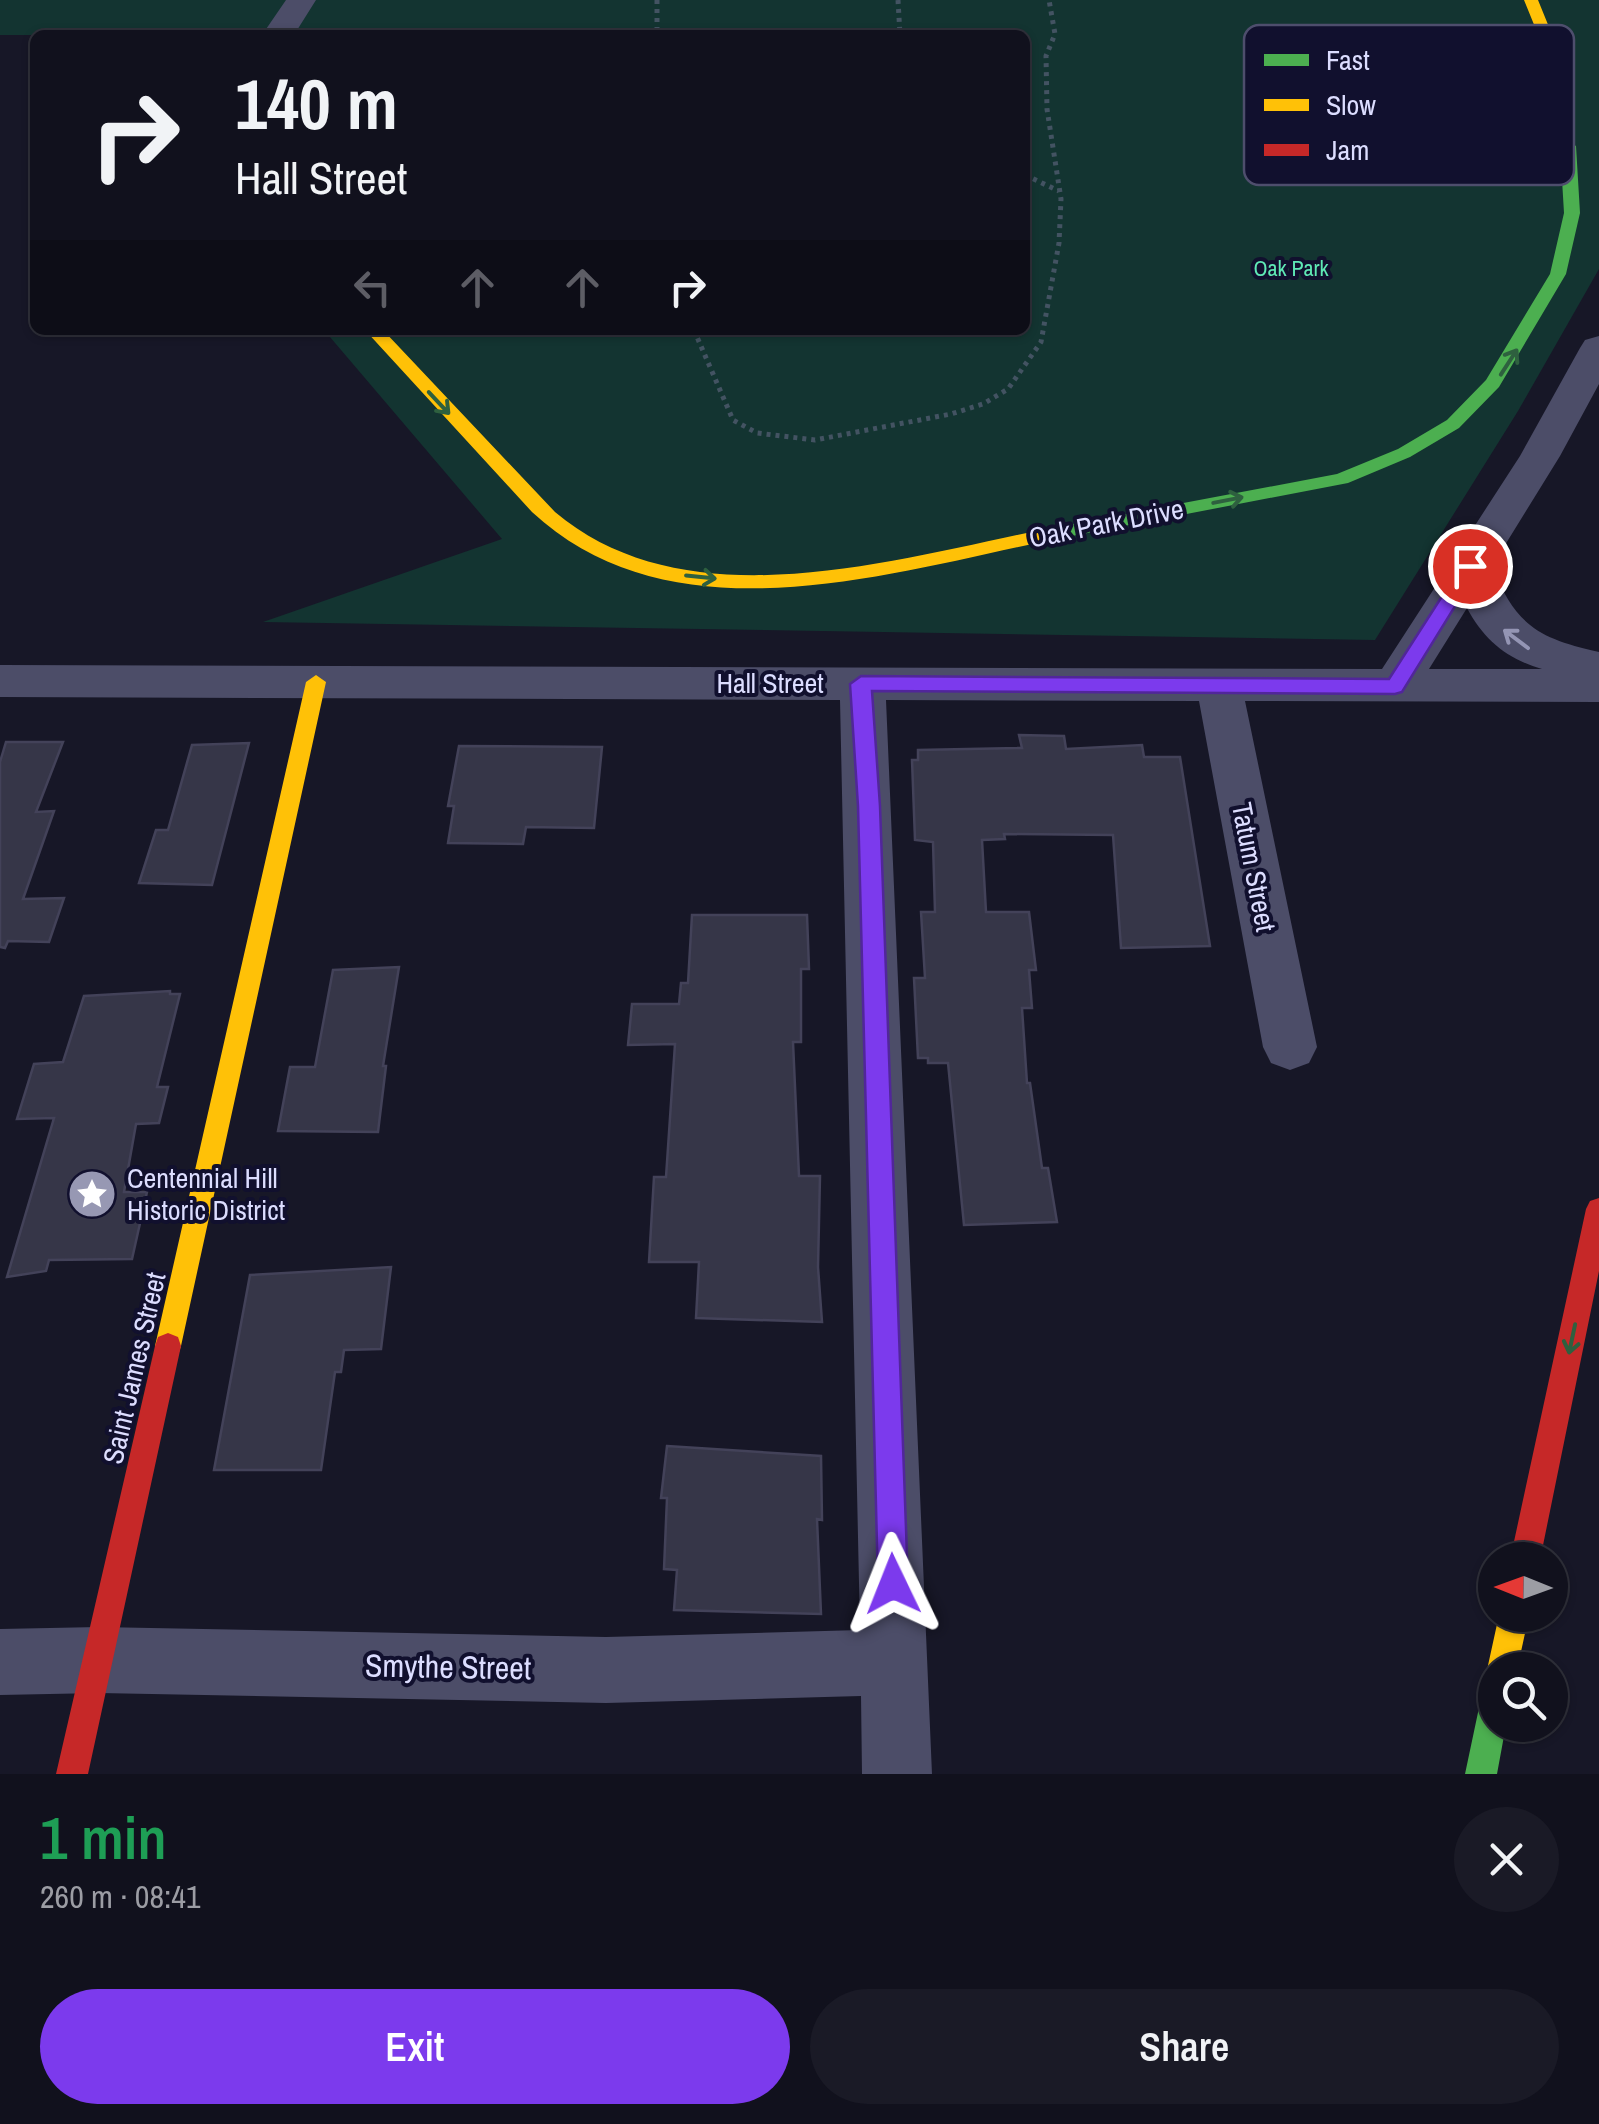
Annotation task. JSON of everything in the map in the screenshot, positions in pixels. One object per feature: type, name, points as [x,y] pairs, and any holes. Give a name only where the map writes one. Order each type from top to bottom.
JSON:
[{"type":"main road","name":"Oak Park Drive","points":[[1531,0],[1544,25]]},
{"type":"main road","name":"Oak Park Drive","points":[[379,335],[547,517],[585,543],[641,566],[680,575],[756,583],[806,580],[1341,478],[1389,462],[1436,437],[1468,414],[1510,362],[1560,269],[1568,246],[1571,185]]},
{"type":"main road","name":"Saint James Street","points":[[72,1774],[316,682]]},
{"type":"main road","points":[[1529,1542],[1599,1209]]},
{"type":"main road","points":[[1480,1774],[1487,1742]]},
{"type":"street","points":[[281,30],[300,0]]},
{"type":"street","points":[[1395,686],[1540,456],[1599,348]]},
{"type":"street","points":[[1470,566],[1489,615],[1521,647],[1599,668]]},
{"type":"street","name":"Hall Street","points":[[0,681],[1599,686]]},
{"type":"street","points":[[861,684],[869,806],[897,1774]]},
{"type":"street","name":"Tatum Street","points":[[1219,686],[1290,1047]]},
{"type":"street","name":"Smythe Street","points":[[0,1662],[99,1660],[606,1670],[896,1662]]},
{"type":"path","points":[[657,0],[658,30]]},
{"type":"path","points":[[898,0],[900,30]]},
{"type":"path","points":[[696,335],[733,420],[757,434],[815,440],[878,430],[983,404],[1008,389],[1041,342],[1059,243],[1060,192],[1047,109],[1046,56],[1055,34],[1048,0]]},
{"type":"path","points":[[1030,177],[1060,192]]},
{"type":"green space","name":"Oak Park","points":[[0,0],[1599,0],[1599,269],[1518,411],[1375,640],[263,622],[502,539],[328,335],[1030,335],[1030,30],[30,30],[30,35],[0,35]]},
{"type":"building","points":[[1019,735],[1064,736],[1066,749],[1142,745],[1144,757],[1180,757],[1210,946],[1121,948],[1113,835],[1004,834],[1005,839],[982,840],[986,912],[1029,912],[1036,970],[1029,970],[1032,1008],[1022,1008],[1027,1083],[1042,1168],[1048,1168],[1057,1222],[964,1225],[948,1063],[928,1063],[928,1058],[918,1058],[914,978],[925,978],[921,912],[935,912],[933,842],[915,840],[912,760],[918,760],[918,750],[1022,748]]},
{"type":"building","points":[[6,742],[63,742],[36,812],[54,811],[23,899],[64,898],[49,942],[8,941],[5,948],[0,947],[0,762]]},
{"type":"building","points":[[249,743],[212,885],[139,883],[156,830],[168,830],[192,745]]},
{"type":"building","points":[[459,746],[602,747],[594,828],[526,827],[523,844],[448,843],[454,806],[448,806]]},
{"type":"building","points":[[692,915],[807,915],[809,969],[801,969],[801,1042],[793,1042],[799,1176],[820,1176],[818,1267],[822,1322],[696,1318],[699,1262],[649,1262],[654,1177],[666,1177],[675,1044],[628,1045],[632,1004],[679,1004],[681,983],[688,983]]},
{"type":"building","points":[[399,967],[383,1066],[378,1132],[278,1131],[290,1067],[315,1067],[333,970]]},
{"type":"building","points":[[170,991],[180,994],[157,1087],[168,1087],[159,1123],[136,1124],[124,1192],[147,1192],[132,1259],[49,1260],[46,1271],[7,1277],[54,1118],[17,1119],[34,1064],[63,1062],[84,996]]},
{"type":"building","points":[[391,1267],[381,1349],[344,1350],[341,1372],[335,1372],[321,1470],[214,1470],[250,1275]]},
{"type":"building","points":[[667,1446],[821,1456],[822,1520],[817,1519],[821,1614],[674,1610],[677,1570],[664,1569],[667,1498],[661,1498]]},
{"type":"traffic: fast","points":[[1051,534],[1341,479],[1404,453],[1453,424],[1493,383],[1558,274],[1572,213],[1570,185]]},
{"type":"traffic: fast","points":[[1481,1774],[1487,1742]]},
{"type":"traffic: slow","points":[[1531,0],[1541,25]]},
{"type":"traffic: slow","points":[[379,335],[538,507],[569,533],[622,561],[680,577],[741,582],[805,579],[1051,534]]},
{"type":"traffic: slow","points":[[168,1346],[316,682]]},
{"type":"traffic: slow","points":[[1506,1652],[1510,1632]]},
{"type":"traffic: jam","points":[[1529,1542],[1599,1209]]},
{"type":"traffic: jam","points":[[72,1774],[168,1346]]},
{"type":"place","name":"Centennial Hill Historic District","points":[[92,1194]]},
{"type":"route","points":[[893,1584],[869,806],[861,684],[1395,686],[1470,566]]}]
